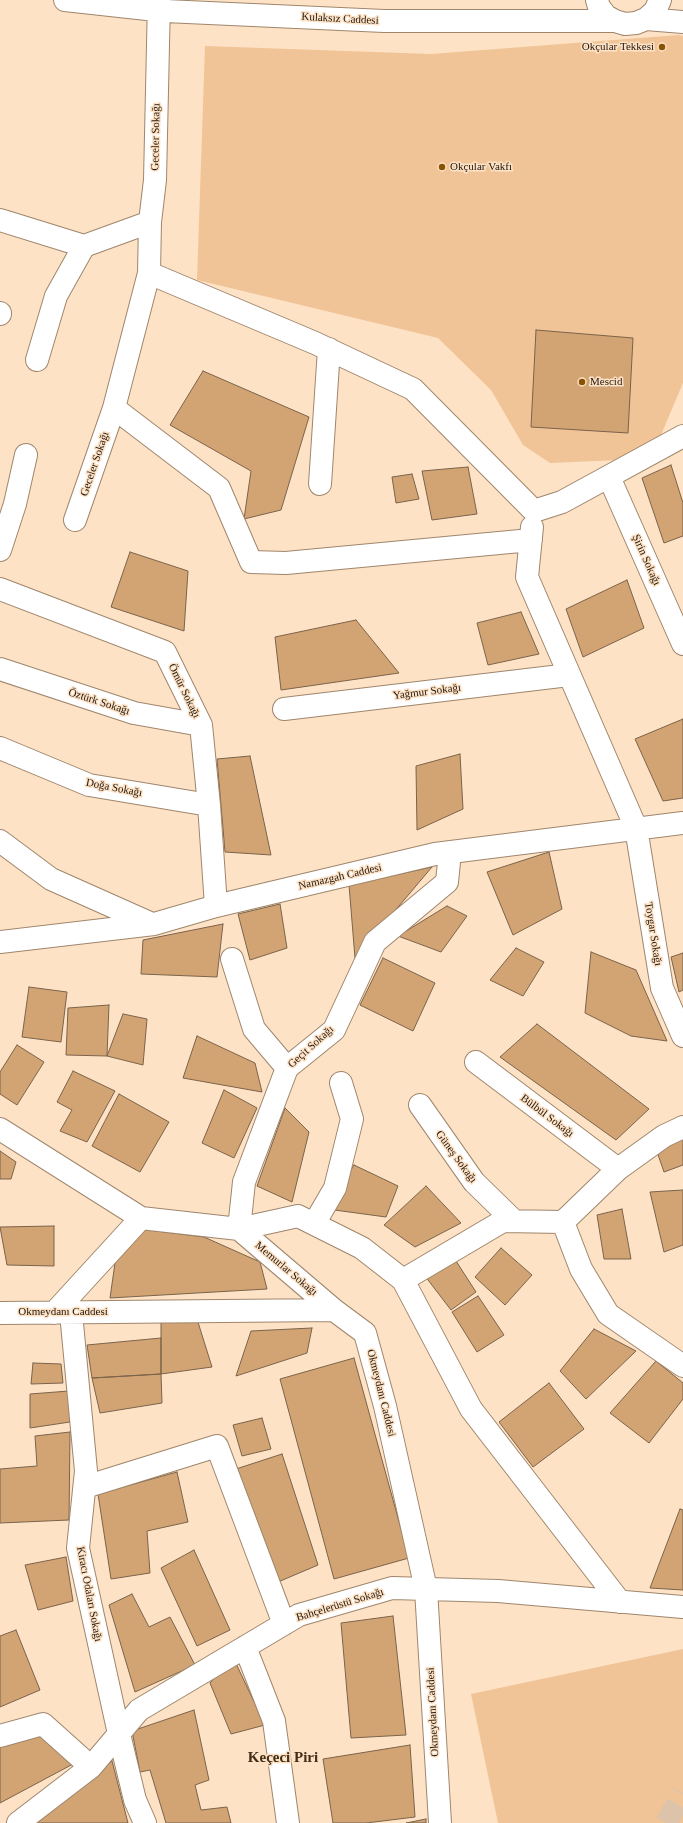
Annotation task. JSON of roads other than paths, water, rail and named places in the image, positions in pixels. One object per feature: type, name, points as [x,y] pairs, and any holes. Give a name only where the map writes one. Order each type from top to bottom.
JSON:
[{"type":"street","name":"Kulaksız Caddesi","points":[[65,0],[384,21],[615,21],[626,24],[636,23],[646,19],[683,22]]},
{"type":"street","points":[[596,0],[599,8],[606,16],[615,21]]},
{"type":"street","points":[[646,19],[655,11],[660,0]]},
{"type":"street","name":"Geceler Sokağı","points":[[75,520],[114,408],[149,274],[150,222],[155,180],[158,5]]},
{"type":"street","points":[[0,220],[84,246],[150,222]]},
{"type":"street","points":[[36,360],[56,296],[84,246]]},
{"type":"street","points":[[149,274],[328,349],[413,389],[534,511],[562,502],[683,436]]},
{"type":"street","points":[[320,484],[328,349]]},
{"type":"street","points":[[114,408],[219,488],[251,562],[286,563],[531,540]]},
{"type":"street","points":[[0,550],[15,504],[26,454]]},
{"type":"street","name":"Şirin Sokağı","points":[[609,477],[683,644]]},
{"type":"street","name":"Toygar Sokağı","points":[[534,511],[527,577],[636,828],[662,988],[683,1036]]},
{"type":"street","name":"Ömür Sokağı","points":[[0,589],[165,652],[201,725],[209,805],[216,906]]},
{"type":"street","name":"Öztürk Sokağı","points":[[0,669],[134,713],[201,725]]},
{"type":"street","name":"Yağmur Sokağı","points":[[284,709],[569,675]]},
{"type":"street","name":"Doğa Sokağı","points":[[0,748],[89,785],[209,805]]},
{"type":"street","name":"Namazgah Caddesi","points":[[0,942],[154,924],[216,906],[435,854],[683,823]]},
{"type":"street","points":[[0,841],[51,879],[154,924]]},
{"type":"street","name":"Geçit Sokağı","points":[[239,1229],[244,1182],[287,1068],[334,1030],[375,942],[447,882],[450,852]]},
{"type":"street","points":[[232,959],[254,1029],[287,1068]]},
{"type":"street","name":"Bülbül Sokağı","points":[[476,1062],[618,1169]]},
{"type":"street","points":[[314,1224],[335,1188],[352,1119],[341,1083]]},
{"type":"street","name":"Güneş Sokağı","points":[[420,1105],[474,1182],[514,1221]]},
{"type":"street","points":[[403,1280],[502,1221],[563,1222],[618,1169],[664,1136],[683,1127]]},
{"type":"street","points":[[0,1129],[141,1218],[239,1229],[298,1216],[362,1248],[403,1280],[471,1409],[620,1602]]},
{"type":"street","points":[[62,1313],[141,1218]]},
{"type":"street","points":[[563,1222],[581,1269],[608,1314],[683,1366]]},
{"type":"street","name":"Memurlar Sokağı","points":[[239,1229],[334,1310]]},
{"type":"street","name":"Okmeydanı Caddesi","points":[[0,1313],[334,1310],[366,1333],[385,1406],[426,1589],[440,1823]]},
{"type":"street","name":"Kiracı Odaları Sokağı","points":[[62,1313],[86,1471],[78,1548],[135,1800],[145,1823]]},
{"type":"street","points":[[85,1487],[217,1446],[284,1624]]},
{"type":"street","name":"Bahçelerüstü Sokağı","points":[[18,1823],[91,1767],[139,1710],[299,1615],[392,1588],[498,1591],[683,1607]]},
{"type":"street","points":[[245,1647],[274,1721],[288,1823]]},
{"type":"street","points":[[0,1736],[43,1724],[91,1767]]},
{"type":"tunnel","points":[[666,1823],[683,1793]]},
{"type":"place","name":"Okçular Tekkesi","points":[[662,47]]},
{"type":"place","name":"Okçular Vakfı","points":[[442,167]]},
{"type":"place","name":"Mescid","points":[[582,382]]},
{"type":"district","name":"Keçeci Piri","points":[[283,1758]]}]
